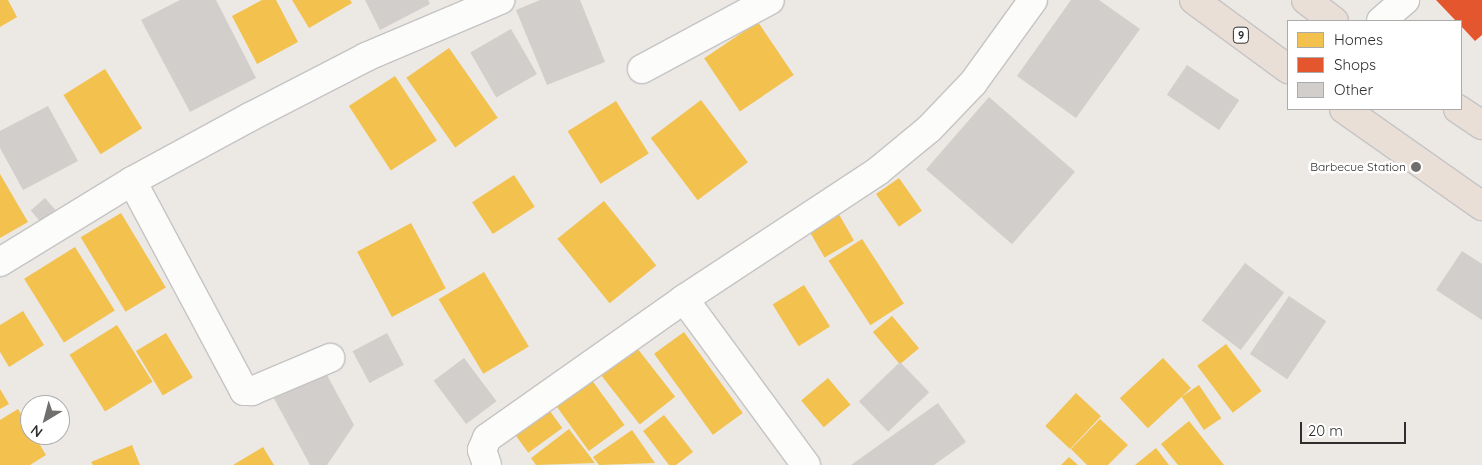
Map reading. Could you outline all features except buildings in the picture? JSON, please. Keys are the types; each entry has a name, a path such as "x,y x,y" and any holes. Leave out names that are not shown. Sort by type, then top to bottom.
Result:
{"highway":[{"name":"9","path":"1194,0 1287,68"},
{"path":"1306,0 1333,20"},
{"path":"1345,110 1482,206"},
{"path":"1460,110 1482,125"}],"street":[{"path":"0,262 132,181 366,57 500,0"},
{"path":"642,69 770,0"},
{"path":"487,465 482,450 487,438 684,298 878,170 929,129 973,83 1033,0"},
{"path":"1382,20 1405,0"},
{"path":"132,181 244,392 252,391 330,358"},
{"path":"684,298 806,465"}],"place":[{"name":"Barbecue Station","path":"1416,167"}]}
